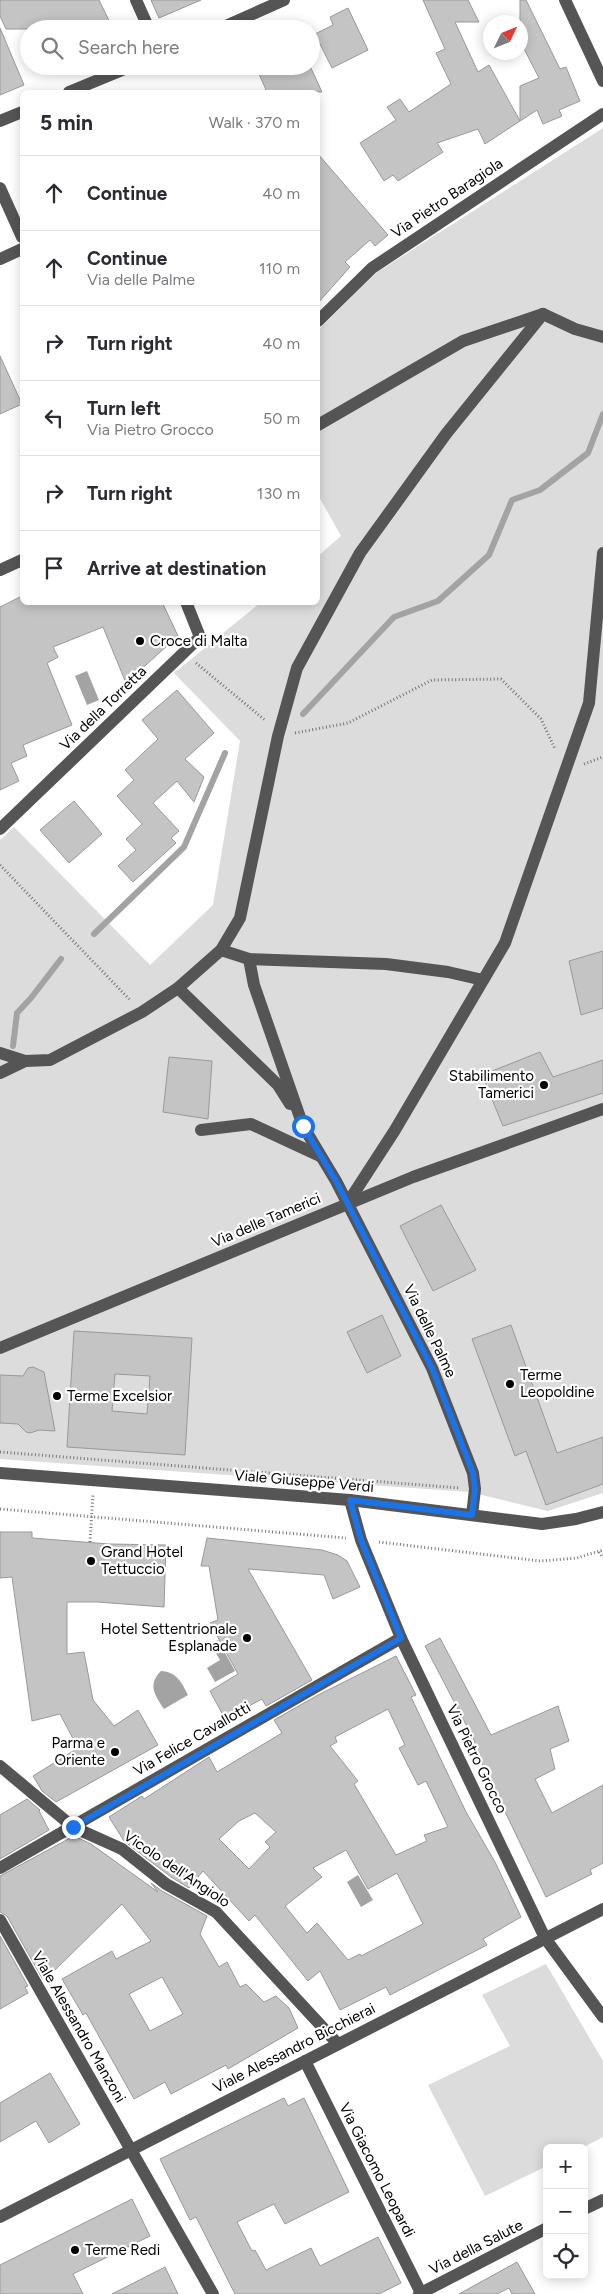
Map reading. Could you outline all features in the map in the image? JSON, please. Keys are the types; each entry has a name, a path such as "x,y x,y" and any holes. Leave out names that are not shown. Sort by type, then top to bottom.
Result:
{"street":[{"path":"136,0 145,20"},
{"path":"239,20 284,0"},
{"path":"565,0 603,81"},
{"path":"74,90 110,75"},
{"path":"0,121 20,113"},
{"name":"Via Pietro Baragiola","path":"320,319 372,268 603,114"},
{"path":"0,188 20,233"},
{"path":"0,259 20,250"},
{"path":"320,424 463,341 543,314 574,329 603,337"},
{"path":"0,1053 25,1060 50,1060 142,1012 178,988 221,950 240,918 278,736 297,668 360,552 446,434 543,314"},
{"path":"347,1204 395,1130 505,943 589,702 603,553"},
{"path":"0,570 20,561"},
{"name":"Via della Torretta","path":"0,829 200,637 187,605"},
{"path":"221,950 248,959 386,964 448,972 483,980"},
{"path":"248,959 254,985 303,1126"},
{"path":"178,988 278,1085 303,1126"},
{"path":"0,1073 25,1060"},
{"name":"Via delle Tamerici","path":"0,1348 413,1177 603,1109"},
{"path":"201,1130 251,1124 320,1156"},
{"name":"Via delle Palme","path":"303,1126 358,1222 432,1368 473,1473 475,1489 472,1515"},
{"name":"Viale Giuseppe Verdi","path":"0,1473 350,1500 542,1524 576,1519 603,1512"},
{"name":"Via Pietro Grocco","path":"350,1500 361,1540 401,1638 545,1938 603,2017"},
{"name":"Via Felice Cavallotti","path":"0,1868 401,1638"},
{"name":"Vicolo dell'Angiolo","path":"0,1766 73,1827 122,1849 166,1884 216,1912 338,2044"},
{"name":"Viale Alessandro Bicchierai","path":"0,2217 603,1909"},
{"name":"Viale Alessandro Manzoni","path":"0,1920 212,2294"},
{"name":"Via Giacomo Leopardi","path":"305,2061 420,2294"},
{"path":"588,2207 603,2200"},
{"name":"Via della Salute","path":"420,2294 543,2230"}],"path":[{"path":"184,652 267,722 278,736 348,723 432,680 501,679 541,719 565,771"},
{"path":"0,865 142,1012"},
{"path":"0,1452 475,1489"},
{"path":"0,1509 361,1540 540,1561 577,1558 601,1551 603,1558"},
{"path":"90,1542 92,1516"}],"shaded area":[{"path":"603,128 603,1493 548,1511 469,1492 0,1459 0,840 14,827 150,965 213,905 240,741 174,673 258,605 320,605 320,554 341,536 320,499 320,328 376,273"},
{"path":"87,671 99,700 87,705 75,676"},
{"path":"218,1640 235,1671 215,1682 207,1668 220,1660 211,1644"},
{"path":"161,1671 175,1676 181,1682 188,1695 164,1709 155,1695 153,1685"},
{"path":"358,1875 373,1900 361,1907 347,1882"},
{"path":"546,1964 603,2061 603,2137 588,2145 543,2144 543,2168 485,2196 428,2085 510,2046 482,1995"}],"building":[{"path":"0,0 99,0 109,20 20,20 20,29 6,29 0,16"},
{"path":"151,0 201,0 159,18"},
{"path":"423,0 468,0 479,22 455,22 478,72 489,65 520,121 485,144 478,129 437,143 443,152 398,181 393,175 384,181 360,143 396,120 387,107 400,99 409,112 451,84 436,53 445,49"},
{"path":"520,0 526,0 560,69 566,67 580,101 559,110 562,116 543,124 537,110 520,121 520,86 539,78 528,57 528,15 520,15"},
{"path":"348,8 368,50 332,68 320,44 320,32 333,25 330,17"},
{"path":"0,28 24,85 0,95"},
{"path":"259,75 314,75 322,92 320,90 266,90"},
{"path":"320,156 388,235 375,246 370,240 345,262 350,267 320,301"},
{"path":"0,356 20,400 20,405 0,414"},
{"path":"20,597 20,605 163,605 178,636 126,683 103,627 53,647 58,657 47,663 72,725 23,745 27,756 11,763 19,781 0,790 0,607"},
{"path":"177,690 214,733 185,759 204,777 194,802 177,781 153,803 179,831 171,838 176,843 133,882 118,866 136,850 126,839 142,824 117,796 134,780 125,770 158,739 142,720"},
{"path":"74,801 102,834 69,863 40,830"},
{"path":"603,951 603,1008 581,1015 569,961"},
{"name":"Stabilimento Tamerici","path":"540,1052 553,1077 603,1060 603,1093 503,1126 482,1075"},
{"path":"169,1057 212,1061 208,1119 163,1112"},
{"path":"441,1205 476,1270 433,1291 400,1226"},
{"path":"382,1315 401,1356 367,1373 347,1332"},
{"name":"Terme Leopoldine","path":"511,1325 557,1453 603,1437 603,1484 546,1505 526,1451 515,1456 472,1339"},
{"name":"Terme Excelsior","path":"74,1331 192,1338 185,1455 67,1447","holes":["115,1374 150,1376 147,1414 112,1411"]},
{"path":"33,1367 44,1372 55,1431 39,1430 30,1433 26,1432 18,1424 0,1423 0,1375 23,1376 28,1368"},
{"path":"0,1532 32,1532 32,1538 109,1544 166,1545 164,1607 97,1602 67,1602 67,1654 84,1652 93,1700 114,1726 138,1710 158,1745 56,1802 42,1791 33,1776 78,1748 60,1714 32,1721 12,1577 0,1578"},
{"path":"207,1538 322,1550 338,1555 347,1561 360,1587 333,1599 324,1575 248,1569 312,1680 266,1706 262,1699 225,1719 210,1691 238,1674 210,1623 218,1620 209,1566 201,1566"},
{"path":"440,1638 491,1735 558,1706 569,1741 550,1749 555,1769 535,1779 552,1813 603,1785 603,1863 590,1870 592,1874 546,1897 472,1743 475,1742 425,1646"},
{"path":"396,1656 416,1695 411,1697 466,1812 495,1862 521,1917 483,1939 487,1945 390,1995 386,1987 340,2010 320,1971 308,1981 255,1915 249,1921 203,1871 189,1888 171,1877 124,1841 109,1817 142,1796 144,1799 209,1757 217,1772 282,1733 274,1720 320,1694","holes":["388,1709 405,1745 399,1748 418,1785 426,1781 448,1827 424,1835 427,1841 396,1855 354,1784 358,1781 330,1746 337,1742 335,1737","255,1813 276,1832 265,1842 270,1847 249,1869 219,1839 239,1821","346,1850 368,1889 397,1873 423,1924 361,1956 360,1954 348,1960 317,1923 307,1933 285,1906 322,1877 313,1868"]},
{"path":"27,1799 40,1810 49,1830 0,1859 0,1815"},
{"path":"74,1836 91,1844 158,1892 151,1883 207,1916 200,1934 219,1967 227,1962 240,1987 246,1984 264,2002 276,1996 289,2008 298,2028 228,2069 226,2065 171,2094 165,2082 134,2099 86,2013 83,2015 62,1979 112,1951 116,1959 151,1941 122,1904 54,1971 42,1978 7,1916 0,1912 0,1876","holes":["162,1977 183,2014 150,2031 129,1994"]},
{"path":"0,1936 28,1986 25,1987 28,1993 0,2009"},
{"path":"50,2073 80,2124 49,2143 36,2121 0,2142 0,2103"},
{"path":"284,2098 288,2106 304,2098 349,2192 285,2224 274,2204 237,2222 252,2251 255,2250 266,2270 311,2248 320,2266 378,2237 401,2283 379,2294 235,2294 196,2217 190,2220 160,2159"},
{"name":"Terme Redi","path":"132,2199 150,2236 73,2274 83,2294 0,2294 0,2265"},
{"path":"517,2262 535,2294 512,2294 509,2288 497,2294 459,2294"},
{"name":"Terme Redi","path":"165,2267 178,2294 112,2294"}],"waterway":[{"path":"303,714 394,617 438,601 489,555 512,500 540,490 588,453 603,414"},
{"path":"94,934 184,847 225,753"},
{"path":"13,1046 17,1013 61,959"}],"place":[{"name":"Croce di Malta","path":"140,641"},
{"name":"Stabilimento Tamerici","path":"544,1085"},
{"name":"Terme Leopoldine","path":"510,1384"},
{"name":"Terme Excelsior","path":"57,1396"},
{"name":"Grand Hotel Tettuccio","path":"91,1561"},
{"name":"Hotel Settentrionale Esplanade","path":"247,1638"},
{"name":"Parma e Oriente","path":"115,1752"},
{"name":"Terme Redi","path":"75,2250"}],"route":[{"path":"73,1827 401,1638 361,1540 350,1500 472,1515 475,1489 473,1473 432,1368 358,1222 303,1126"}]}
